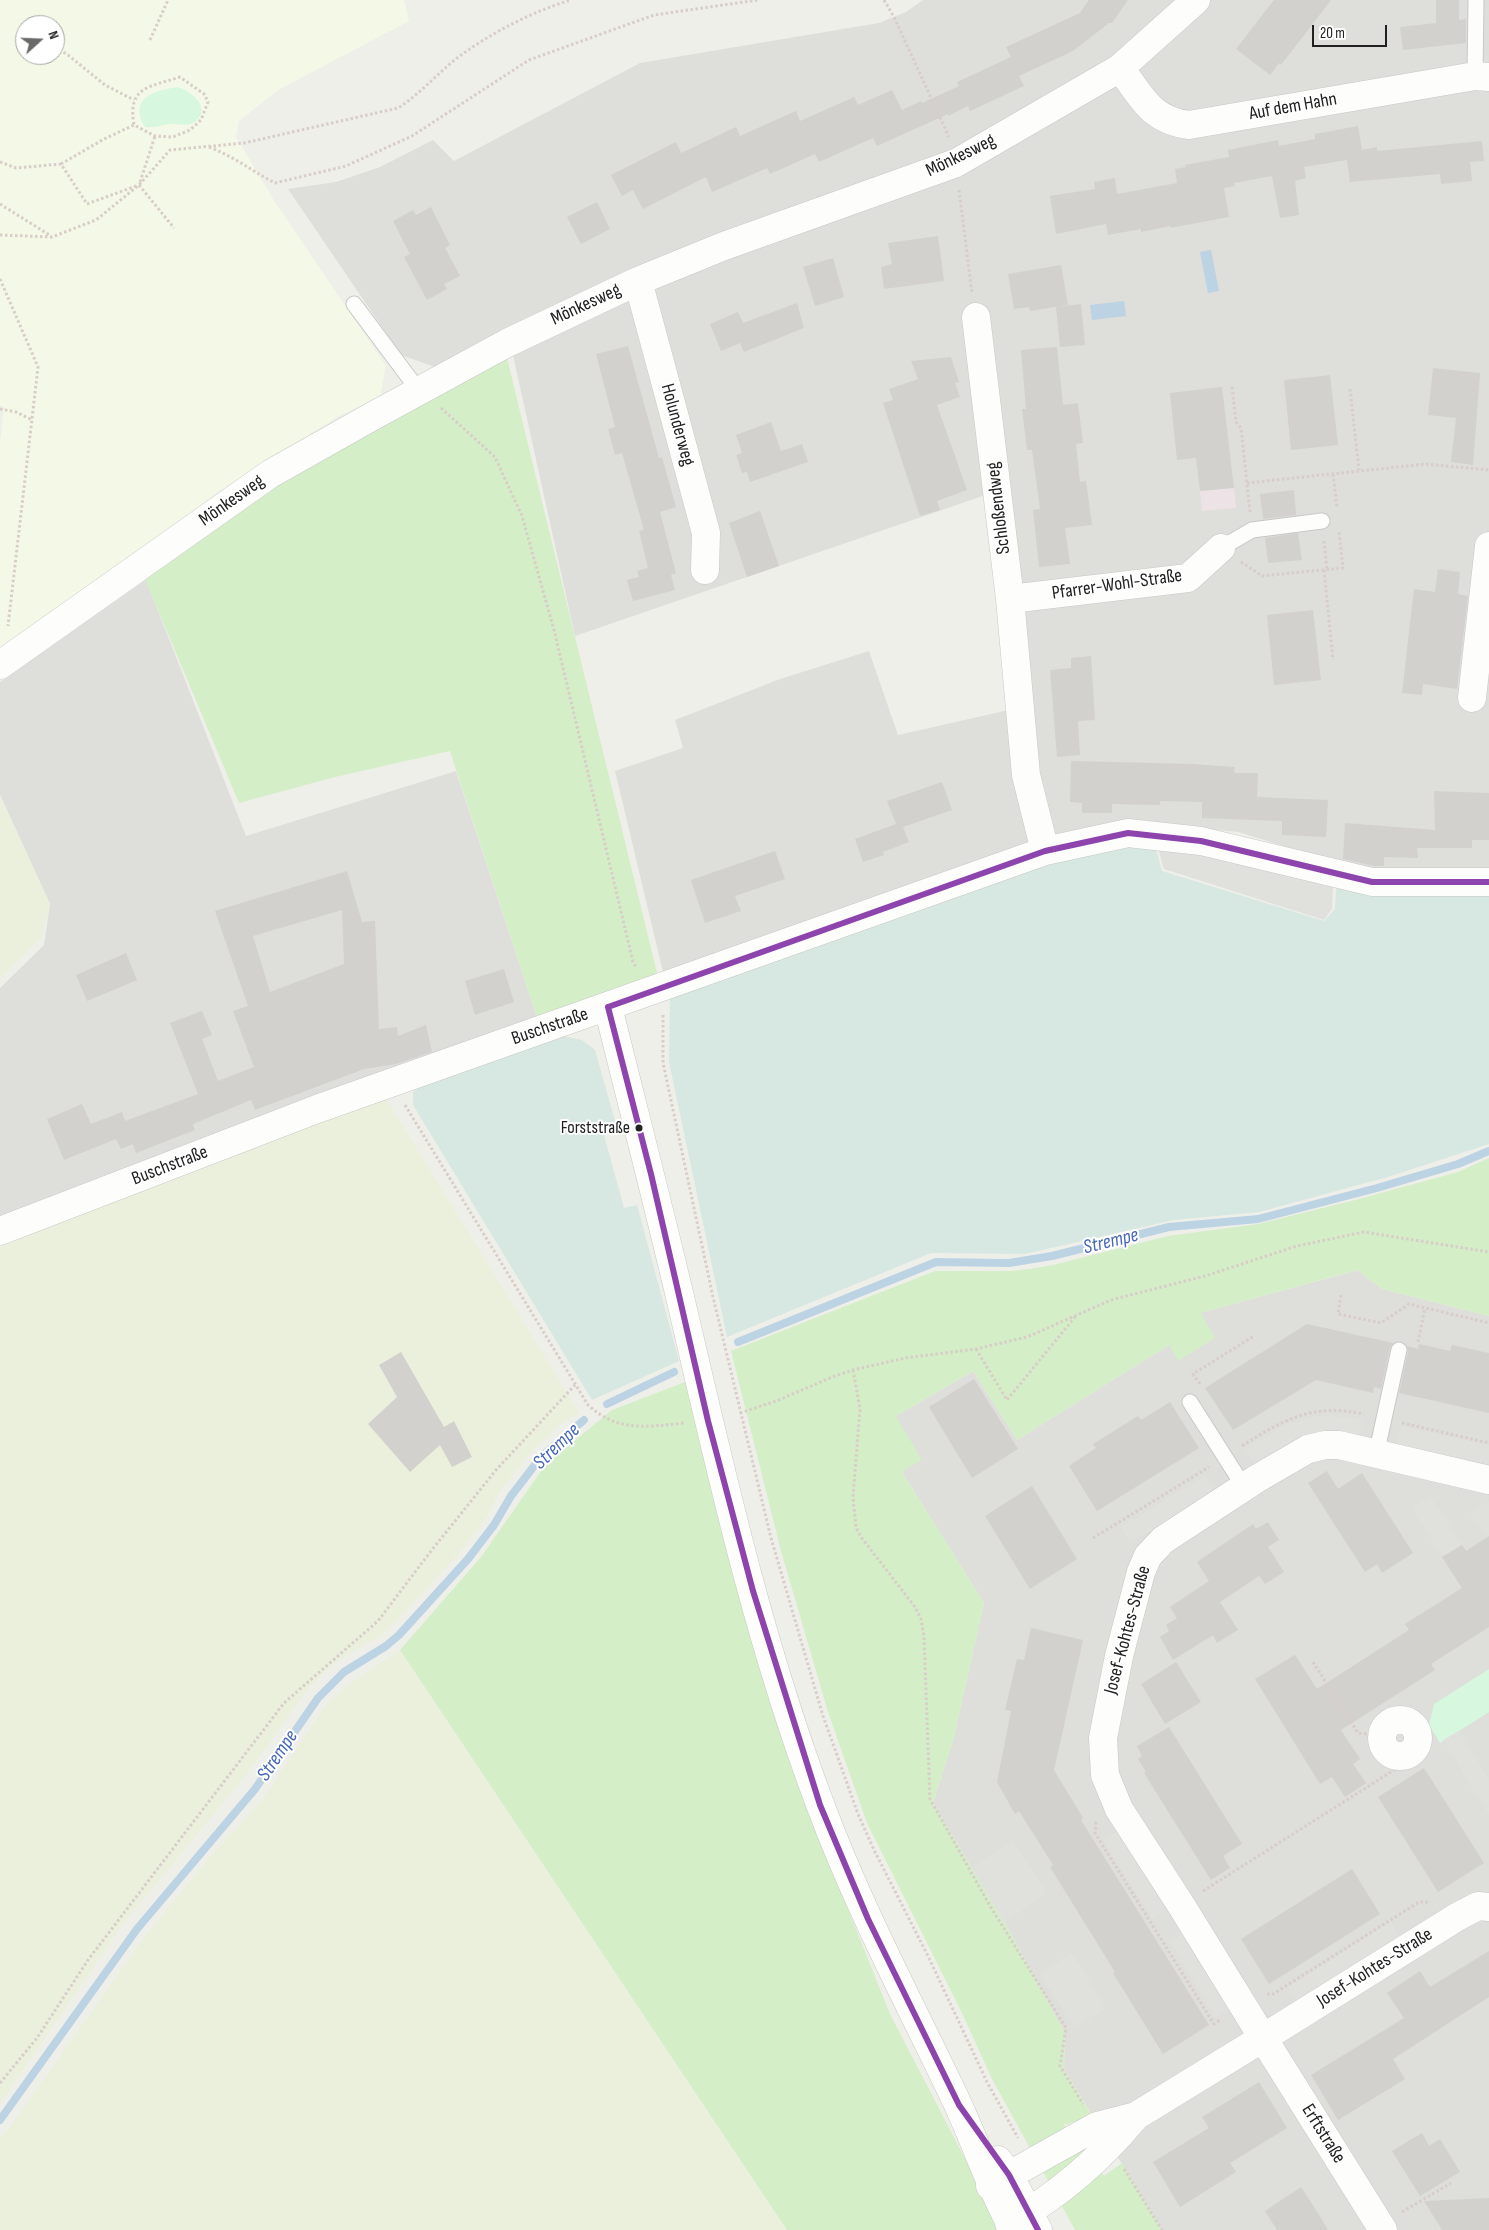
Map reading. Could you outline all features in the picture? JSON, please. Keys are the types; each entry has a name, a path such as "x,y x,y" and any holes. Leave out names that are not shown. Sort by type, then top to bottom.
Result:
{"street":[{"name":"Mönkesweg","path":"6,660 270,474 419,391 507,343 638,281 724,246 956,163 1120,68 1196,0"},
{"name":"Auf dem Hahn","path":"1120,68 1149,107 1161,117 1172,123 1189,125 1482,76"},
{"name":"Holunderweg","path":"638,281 706,533 705,570"},
{"name":"Schloßendweg","path":"976,317 1010,599 1026,775 1045,851"},
{"path":"1472,698 1489,546"},
{"name":"Pfarrer-Wohl-Straße","path":"1010,599 1188,578 1221,548"},
{"name":"Buschstraße","path":"0,1231 316,1109 1045,851 1128,832 1201,841 1372,882 1489,882"},
{"path":"608,1007 651,1174 708,1421 752,1591 784,1697 820,1805 868,1919 959,2105 1022,2224"},
{"name":"Josef-Kohtes-Straße","path":"1263,2038 1119,1809 1105,1775 1103,1738 1119,1656 1141,1572 1148,1556 1163,1540 1308,1449 1325,1445 1338,1445 1489,1480"},
{"name":"Josef-Kohtes-Straße","path":"1000,2181 1103,2136 1456,1917 1478,1906 1489,1906"},
{"name":"Erftstraße","path":"1263,2038 1381,2228"},
{"name":"Josef-Kohtes-Straße","path":"1022,2224 1080,2173 1103,2136"}],"lane":[{"path":"1476,0 1482,76"},
{"path":"354,304 419,391"},
{"path":"1221,548 1252,530 1322,521"},
{"path":"1376,1454 1399,1350"},
{"path":"1190,1402 1244,1488"}],"path":[{"path":"150,40 168,0"},
{"path":"0,236 52,236 96,220 139,185 170,150 244,143 398,108 416,96 458,58 492,36 540,9 571,0"},
{"path":"208,146 232,156 252,171 275,183 346,166 412,136 530,60 654,15 758,0"},
{"path":"884,0 894,17 953,148 976,317"},
{"path":"65,53 105,85 134,100"},
{"path":"180,77 204,94 208,102 202,120 190,130 173,137 154,136 134,125 132,113 134,100 139,92 180,77"},
{"path":"0,162 16,168 61,164 104,139 134,125"},
{"path":"139,185 154,136"},
{"path":"61,164 87,204 139,185"},
{"path":"139,185 174,228"},
{"path":"0,204 52,236"},
{"path":"0,279 38,367 6,660"},
{"path":"1232,387 1236,422 1241,428 1252,530"},
{"path":"1350,389 1360,470"},
{"path":"419,391 495,457 522,516 554,630 633,962 652,990 664,1003 663,1063 739,1413 771,1538 823,1716 858,1814 874,1850 928,1956 987,2082 1018,2138"},
{"path":"0,409 32,420"},
{"path":"1247,484 1425,464 1489,470"},
{"path":"1322,521 1327,570"},
{"path":"1221,548 1262,576 1324,570 1333,660"},
{"path":"392,1083 588,1405 600,1416 623,1425 640,1427 708,1421 779,1400 853,1370 905,1358 976,1349 1027,1338 1111,1300 1205,1276 1297,1246 1364,1232 1489,1252"},
{"path":"1341,1295 1338,1314 1382,1323 1409,1304 1489,1323"},
{"path":"976,1349 1007,1400 1075,1316"},
{"path":"1204,1390 1193,1374 1254,1336"},
{"path":"853,1370 860,1409 853,1497 855,1523 861,1537 915,1607 921,1619 924,1636 930,1799 990,1906 1066,2028 1060,2066 1162,2230"},
{"path":"0,2083 37,2038 94,1952 284,1703 378,1621 430,1550 496,1470 575,1385"},
{"path":"1181,1905 1394,1770 1389,1746 1358,1733 1314,1662"},
{"path":"1259,1994 1273,1994 1419,1902 1426,1902 1434,1907"},
{"path":"1381,2228 1451,2183"}],"shaded area":[{"path":"0,0 404,0 409,21 278,90 239,121 236,137 273,199 386,366 380,397 339,416 221,490 0,652 0,443 4,407 0,405"},
{"path":"923,0 1489,0 1489,873 1384,877 1238,832 1123,821 925,879 663,972 615,771 683,748 675,720 780,679 869,651 898,735 1031,705 1006,488 575,636 512,351 438,368 401,355 288,189 336,182 380,167 433,140 454,161 640,63 879,23 906,12"},
{"path":"1234,488 1236,508 1202,511 1200,491"},
{"path":"146,580 246,836 456,771 539,1024 0,1221 0,988 44,945 50,904 0,795 0,682"},
{"path":"0,795 50,904 42,937 0,979"},
{"path":"1155,845 1162,871 1324,921 1335,909 1336,888 1391,892 1489,892 1489,1144 1388,1177 1259,1212 1174,1220 1025,1254 931,1253 727,1337 669,1062 670,998 1079,852"},
{"path":"1157,845 1207,853 1333,887 1332,909 1324,920 1164,869"},
{"path":"563,1036 582,1040 595,1050 615,1121 601,1124 624,1208 637,1205 679,1361 592,1400 413,1105 413,1092 421,1085"},
{"path":"384,1095 579,1412 561,1424 534,1449 500,1491 486,1518 461,1551 392,1626 381,1635 338,1661 310,1686 244,1778 123,1924 0,2104 0,1247"},
{"path":"1358,1270 1382,1289 1489,1316 1489,2230 1162,2230 1064,2069 1065,2033 1005,1923 933,1803 954,1737 984,1603 902,1472 896,1416 973,1371 1017,1440 1169,1345 1214,1338 1200,1313"},
{"path":"1320,1416 1364,1418 1359,1435 1322,1433 1256,1466 1245,1450 1284,1425"},
{"path":"1401,1426 1489,1445 1489,1465 1397,1445"},
{"path":"1205,1475 1215,1491 1130,1543 1121,1527"},
{"path":"1431,1496 1462,1545 1442,1557 1412,1508"},
{"path":"1489,1501 1489,1536 1486,1538 1470,1513"},
{"path":"400,1650 787,2230 0,2230 0,2138 145,1936 213,1853 263,1799 324,1707 349,1684"},
{"path":"1459,1731 1489,1780 1489,1816 1443,1740"},
{"path":"1120,1830 1169,1909 1152,1919 1103,1840"},
{"path":"1013,1841 1047,1892 1005,1923 972,1867"},
{"path":"1391,1922 1400,1936 1297,2001 1288,1987"},
{"path":"1183,1933 1230,2009 1215,2018 1169,1941"},
{"path":"1072,1953 1106,2008 1074,2028 1040,1973"}],"green space":[{"path":"177,87 193,95 200,105 202,110 196,121 182,125 168,124 145,127 140,109 146,98 160,91"},
{"path":"505,350 659,981 539,1024 450,751 335,777 239,803 142,572 283,467"},
{"path":"1489,1158 1489,1316 1382,1289 1357,1270 1201,1313 1215,1338 1178,1361 1169,1345 1017,1440 973,1371 896,1416 922,1460 902,1472 984,1603 954,1737 933,1803 1005,1923 1065,2033 1064,2069 1091,2114 1067,2125 1063,2123 1104,2176 1122,2163 1162,2230 1075,2230 992,2079 961,2011 867,1823 828,1712 781,1551 731,1351 935,1271 1011,1271 1029,1269 1053,1265 1168,1236 1258,1224 1458,1172"},
{"path":"685,1382 737,1590 806,1805 890,2014 1002,2230 787,2230 400,1650 481,1557 546,1464 612,1410"},
{"path":"1489,1669 1489,1712 1440,1743 1429,1725 1434,1704"}],"water":[{"path":"1211,250 1219,291 1208,293 1200,252"},
{"path":"1124,301 1126,316 1092,320 1090,305"}],"building":[{"path":"1089,0 1128,0 1112,23 1109,23 1073,51 1019,76 1024,86 970,111 968,106 948,116 948,114 877,146 873,138 819,162 815,154 770,174 767,168 712,192 706,177 643,209 633,190 622,196 611,175 676,142 681,153 736,127 740,136 796,111 800,121 854,97 858,105 892,90 902,110 921,101 922,103 959,86 957,82 1011,57 1006,47 1080,13"},
{"path":"1274,0 1331,0 1281,65 1279,63 1270,75 1236,49"},
{"path":"1436,0 1459,0 1459,20 1466,19 1466,43 1403,50 1400,27 1436,23"},
{"path":"1358,126 1362,150 1377,147 1377,151 1482,141 1484,161 1470,162 1472,181 1441,184 1440,174 1350,182 1347,160 1304,167 1306,178 1295,181 1299,215 1280,218 1272,176 1234,183 1235,186 1224,188 1229,217 1141,232 1141,229 1108,235 1106,224 1056,234 1050,196 1095,189 1094,182 1115,178 1117,194 1177,183 1175,169 1186,167 1185,165 1229,157 1228,150 1278,140 1279,146 1315,139 1315,134"},
{"path":"597,202 610,229 581,244 567,217"},
{"path":"431,207 450,245 445,248 460,276 444,284 447,289 427,300 404,257 410,254 393,221 413,210 416,215"},
{"path":"938,236 944,281 884,289 881,267 892,264 888,243"},
{"path":"833,258 844,297 815,306 803,267"},
{"path":"1061,265 1068,305 1030,311 1029,307 1014,309 1008,274"},
{"path":"797,303 804,328 744,352 740,343 721,351 710,324 738,312 743,323"},
{"path":"1081,304 1085,345 1060,347 1056,307"},
{"path":"628,346 659,458 662,457 676,507 660,512 676,573 671,575 675,590 633,601 627,580 639,577 637,571 648,568 639,531 644,530 622,453 615,455 608,429 615,427 596,354"},
{"path":"1057,347 1063,405 1078,403 1083,443 1076,444 1080,482 1086,481 1092,525 1065,528 1070,564 1039,567 1033,510 1040,509 1032,450 1027,450 1022,409 1026,409 1021,350"},
{"path":"951,357 959,382 955,383 960,397 937,405 967,490 937,501 940,510 920,516 883,403 893,400 889,389 918,379 911,361"},
{"path":"1433,368 1480,373 1473,465 1451,462 1456,418 1428,415"},
{"path":"1330,375 1338,445 1291,450 1284,380"},
{"path":"1222,387 1234,488 1200,491 1196,458 1177,460 1170,393"},
{"path":"771,422 781,451 802,444 808,462 750,482 747,472 742,473 736,455 742,453 736,435"},
{"path":"1294,490 1296,515 1263,519 1260,494"},
{"path":"760,511 779,566 747,577 729,523"},
{"path":"1298,533 1302,560 1268,563 1265,538"},
{"path":"1438,569 1460,572 1458,594 1468,596 1457,689 1423,684 1422,695 1402,693 1414,589 1435,592"},
{"path":"1313,610 1321,680 1274,685 1267,615"},
{"path":"1091,656 1095,720 1078,721 1080,755 1057,757 1050,670 1071,668 1071,658"},
{"path":"1071,761 1192,764 1235,767 1234,773 1258,773 1257,797 1328,800 1326,837 1282,835 1282,821 1202,818 1202,802 1160,801 1160,805 1112,804 1112,813 1082,813 1082,803 1070,802"},
{"path":"942,782 952,810 903,827 909,842 883,852 884,855 863,862 855,839 896,824 887,801"},
{"path":"1434,791 1489,793 1489,840 1472,840 1472,848 1417,848 1418,858 1384,857 1384,866 1374,866 1343,859 1345,823 1435,830"},
{"path":"775,851 785,879 735,896 741,911 705,923 691,880"},
{"path":"347,871 362,922 375,921 379,1029 397,1027 398,1036 426,1025 432,1052 396,1064 364,1069 255,1110 251,1100 193,1124 195,1130 136,1153 133,1144 121,1149 116,1139 64,1160 47,1119 82,1104 91,1124 122,1112 125,1121 198,1094 170,1023 202,1011 212,1035 202,1039 218,1081 254,1067 233,1011 248,1006 215,911","holes":["342,910 344,964 270,992 253,936"]},
{"path":"126,953 137,980 87,1001 76,975"},
{"path":"504,969 514,1002 475,1015 465,981"},
{"path":"1307,1324 1393,1343 1390,1348 1381,1389 1374,1387 1373,1393 1316,1380 1233,1430 1205,1388"},
{"path":"1419,1344 1450,1351 1452,1345 1489,1353 1489,1413 1399,1393 1408,1352 1407,1346 1418,1349"},
{"path":"401,1352 444,1427 454,1421 472,1457 452,1467 440,1445 410,1472 368,1424 397,1397 379,1365"},
{"path":"974,1379 1018,1449 972,1478 929,1407"},
{"path":"1170,1402 1199,1448 1097,1511 1069,1466 1096,1448 1093,1444 1138,1416 1141,1420"},
{"path":"1327,1471 1338,1489 1362,1473 1413,1553 1382,1573 1377,1564 1365,1572 1308,1483"},
{"path":"1032,1486 1077,1559 1030,1589 985,1516"},
{"path":"1268,1522 1279,1540 1268,1547 1284,1572 1265,1584 1259,1576 1220,1602 1238,1630 1217,1643 1213,1635 1173,1660 1160,1637 1169,1631 1166,1625 1177,1618 1170,1607 1209,1581 1197,1562 1253,1524 1256,1529"},
{"path":"1489,1536 1489,1627 1431,1664 1435,1670 1341,1730 1360,1759 1353,1764 1366,1783 1345,1797 1332,1777 1320,1784 1255,1679 1295,1655 1317,1689 1409,1630 1405,1624 1462,1588 1442,1557 1462,1545 1466,1551"},
{"path":"1031,1628 1083,1640 1054,1770 1083,1818 1081,1820 1209,2025 1163,2054 1050,1867 1053,1865 1019,1811 1015,1814 997,1782 1011,1711 1005,1710 1017,1659 1024,1660"},
{"path":"1176,1662 1201,1702 1165,1724 1141,1684"},
{"path":"1169,1727 1242,1844 1223,1856 1230,1868 1211,1880 1144,1773 1146,1772 1138,1759 1142,1756 1137,1746"},
{"path":"1424,1768 1484,1863 1438,1892 1378,1797"},
{"path":"1352,1869 1380,1914 1269,1984 1241,1939"},
{"path":"1489,1951 1489,1997 1393,2059 1405,2079 1338,2120 1311,2075 1404,2018 1387,1993 1420,1971 1430,1987"},
{"path":"1259,2082 1287,2128 1230,2163 1236,2172 1180,2207 1153,2162 1209,2128 1202,2117"},
{"path":"1422,2133 1429,2146 1440,2139 1460,2172 1420,2196 1392,2151"},
{"path":"1301,2187 1328,2230 1277,2230 1265,2211"},
{"path":"1489,2198 1489,2230 1442,2230 1424,2201"}],"waterway":[{"name":"Strempe","path":"738,1342 936,1262 1009,1263 1052,1256 1169,1227 1258,1219 1377,1188 1458,1164 1489,1151"},
{"name":"Strempe","path":"607,1404 674,1372"},
{"name":"Strempe","path":"0,2120 137,1929 255,1789 318,1698 344,1672 386,1646 399,1635 468,1559 494,1525 511,1496 541,1457 584,1420"}],"transit line":[{"path":"608,1007 1045,851 1128,833 1201,841 1372,882 1489,882"},
{"path":"608,1007 651,1174 708,1421 753,1591 820,1805 868,1919 959,2105 1009,2175 1038,2230"}],"place":[{"name":"Forststraße","path":"639,1128"}]}
